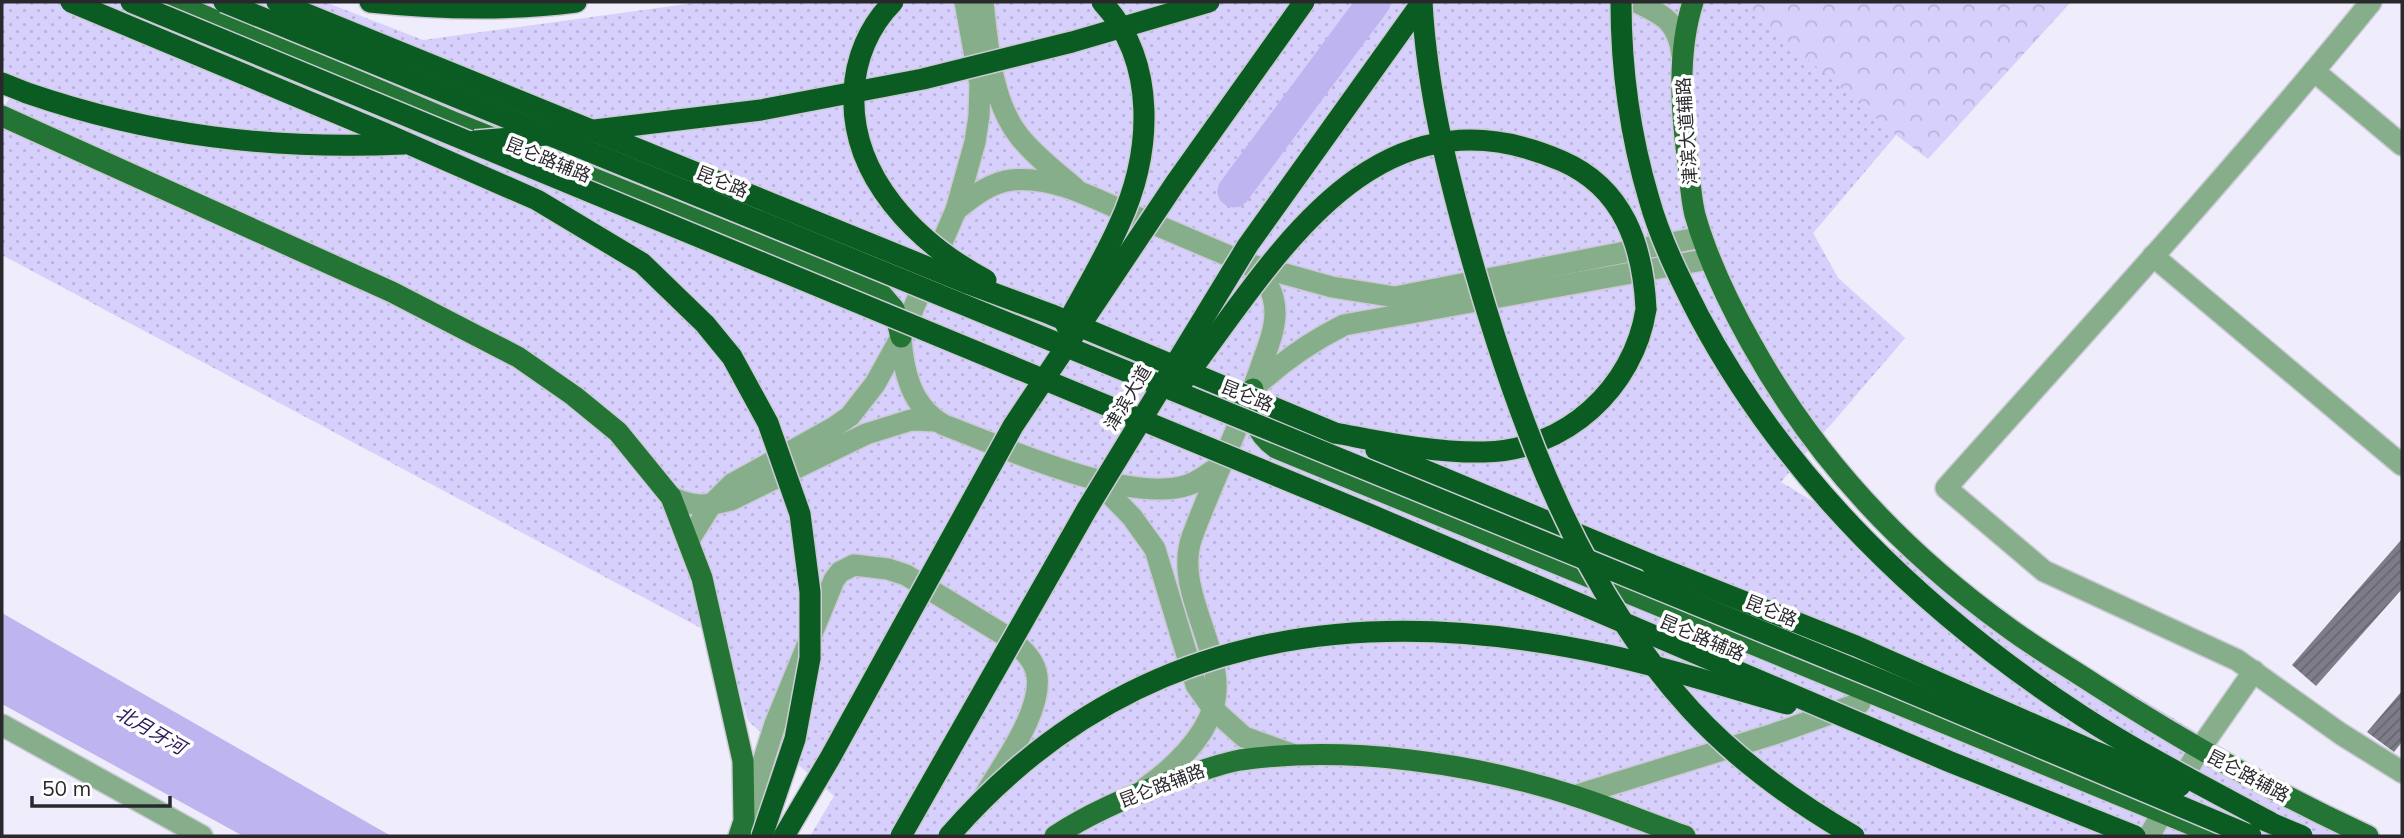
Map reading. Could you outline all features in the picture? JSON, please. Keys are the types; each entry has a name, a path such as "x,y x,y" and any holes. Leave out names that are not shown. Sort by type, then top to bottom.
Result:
{"highway":[{"path":"71,2 537,200 642,263 712,332 732,357 768,423 800,514 810,592 810,658 795,739 762,836"},
{"path":"131,2 1369,514 1948,761 2135,836"},
{"name":"昆仑路","path":"224,2 1883,681 2251,836"},
{"path":"277,2 969,284 1050,314 1652,565 1856,646 2096,752 2302,836"},
{"path":"370,2 411,6 535,7 576,2"},
{"path":"893,2 875,25 866,43 855,79 855,123 867,163 889,200 906,220 945,254 1050,314"},
{"path":"784,836 830,758 1013,426 1120,224 1143,144 1145,118 1138,65 1131,44 1116,17 1102,2"},
{"path":"2,83 74,109 196,136 286,145 383,145 496,140 761,110 896,84 1072,42 1209,2"},
{"path":"1013,426 1176,183 1304,2"},
{"path":"1422,2 1430,87 1455,203 1490,324 1522,417 1560,507 1592,571 1635,640 1692,711 1770,779 1854,836"},
{"name":"津滨大道","path":"901,836 1087,509 1248,244 1422,2"},
{"path":"1621,2 1624,72 1631,120 1649,201 1685,290 1752,405 1823,496 1870,545 1956,625 2082,716 2270,822"},
{"path":"1087,509 1278,255 1310,218 1347,184 1368,170 1422,147 1469,140 1501,142 1522,146 1570,164 1605,191 1618,205 1642,261 1646,309 1644,327 1639,344 1625,371 1605,398 1577,422 1550,437 1485,453 1423,450 1335,433"},
{"path":"948,836 1032,756 1102,706 1139,686 1229,653 1267,643 1352,632 1442,632 1530,640 1609,655 1805,709 1948,761"}],"main road":[{"name":"昆仑路辅路","path":"172,2 453,122 881,294 894,309 901,337"},
{"name":"昆仑路辅路","path":"193,2 876,283 886,286 904,282 912,279 931,263"},
{"name":"津滨大道辅路","path":"1692,2 1683,61 1685,143 1694,212 1709,259"},
{"path":"2,116 391,292 518,358 574,396 618,432 671,497 702,578 740,739 744,772 742,829"},
{"name":"昆仑路辅路","path":"1709,259 1729,304 1777,392 1825,457 1876,515 1938,572 2006,626 2199,750 2305,807 2368,836"},
{"path":"1253,389 1252,408 1256,428 1276,449 2156,825 2219,836"},
{"name":"昆仑路辅路","path":"1221,465 1249,456 1271,459 2182,836"},
{"name":"昆仑路辅路","path":"1055,836 1138,793 1217,765 1315,754 1385,757 1494,776 1574,796 1685,836"}],"street":[{"path":"689,540 710,505 732,484 834,428 850,415 869,393 901,337 956,210 969,169 979,116 980,84 965,2"},
{"path":"984,2 995,86 1004,111 1018,135 1038,157 1082,194"},
{"path":"1621,2 1654,16 1666,18 1680,13 1692,2"},
{"path":"1636,2 1666,18 1677,30 1683,61"},
{"path":"2371,2 2153,256 1946,488 2044,571 2237,660 2341,734 2402,772"},
{"path":"2314,71 2402,145"},
{"path":"956,210 973,196 992,186 1010,180 1030,180 1082,194 1248,264 1332,287 1395,297 1702,237"},
{"path":"2153,256 2402,465"},
{"path":"1253,389 1278,365 1319,337 1344,325 1709,259"},
{"path":"1138,793 1160,777 1192,744 1213,709 1216,681 1187,565 1191,540 1253,389 1274,326 1275,313 1269,284 1248,264"},
{"path":"901,337 903,365 908,384 936,421"},
{"path":"671,497 689,505 710,505 732,500 866,434 911,419 936,421 1097,481 1167,489 1187,485 1221,465"},
{"path":"1097,481 1132,517 1155,549 1196,685 1213,709 1244,737 1294,755"},
{"path":"742,829 775,724 827,594 840,572 854,565 866,565 906,575 995,628 1023,649 1037,672 1035,704 1015,744 960,836"},
{"path":"2156,825 2199,750 2254,671"},
{"path":"1574,796 1774,734 1860,703"},
{"path":"2,725 202,836"}],"green space":[{"path":"2,2 325,2 423,40 701,2 1741,2 1896,135 1813,233 1838,278 1905,338 1781,482 2369,836 810,836 834,796 748,721 725,641 2,255 2,110 21,80 2,69"},
{"path":"1716,2 2071,2 1928,159 1896,135 1813,233 1838,278 1905,338 1828,428"}],"water":[{"name":"北月牙河","path":"2,613 391,836 243,836 2,704"}],"building":[{"path":"2402,539 2402,589 2316,686 2292,665"},
{"path":"2402,691 2402,742 2394,752 2367,732"}],"waterway":[{"path":"1234,191 1374,2"}]}
